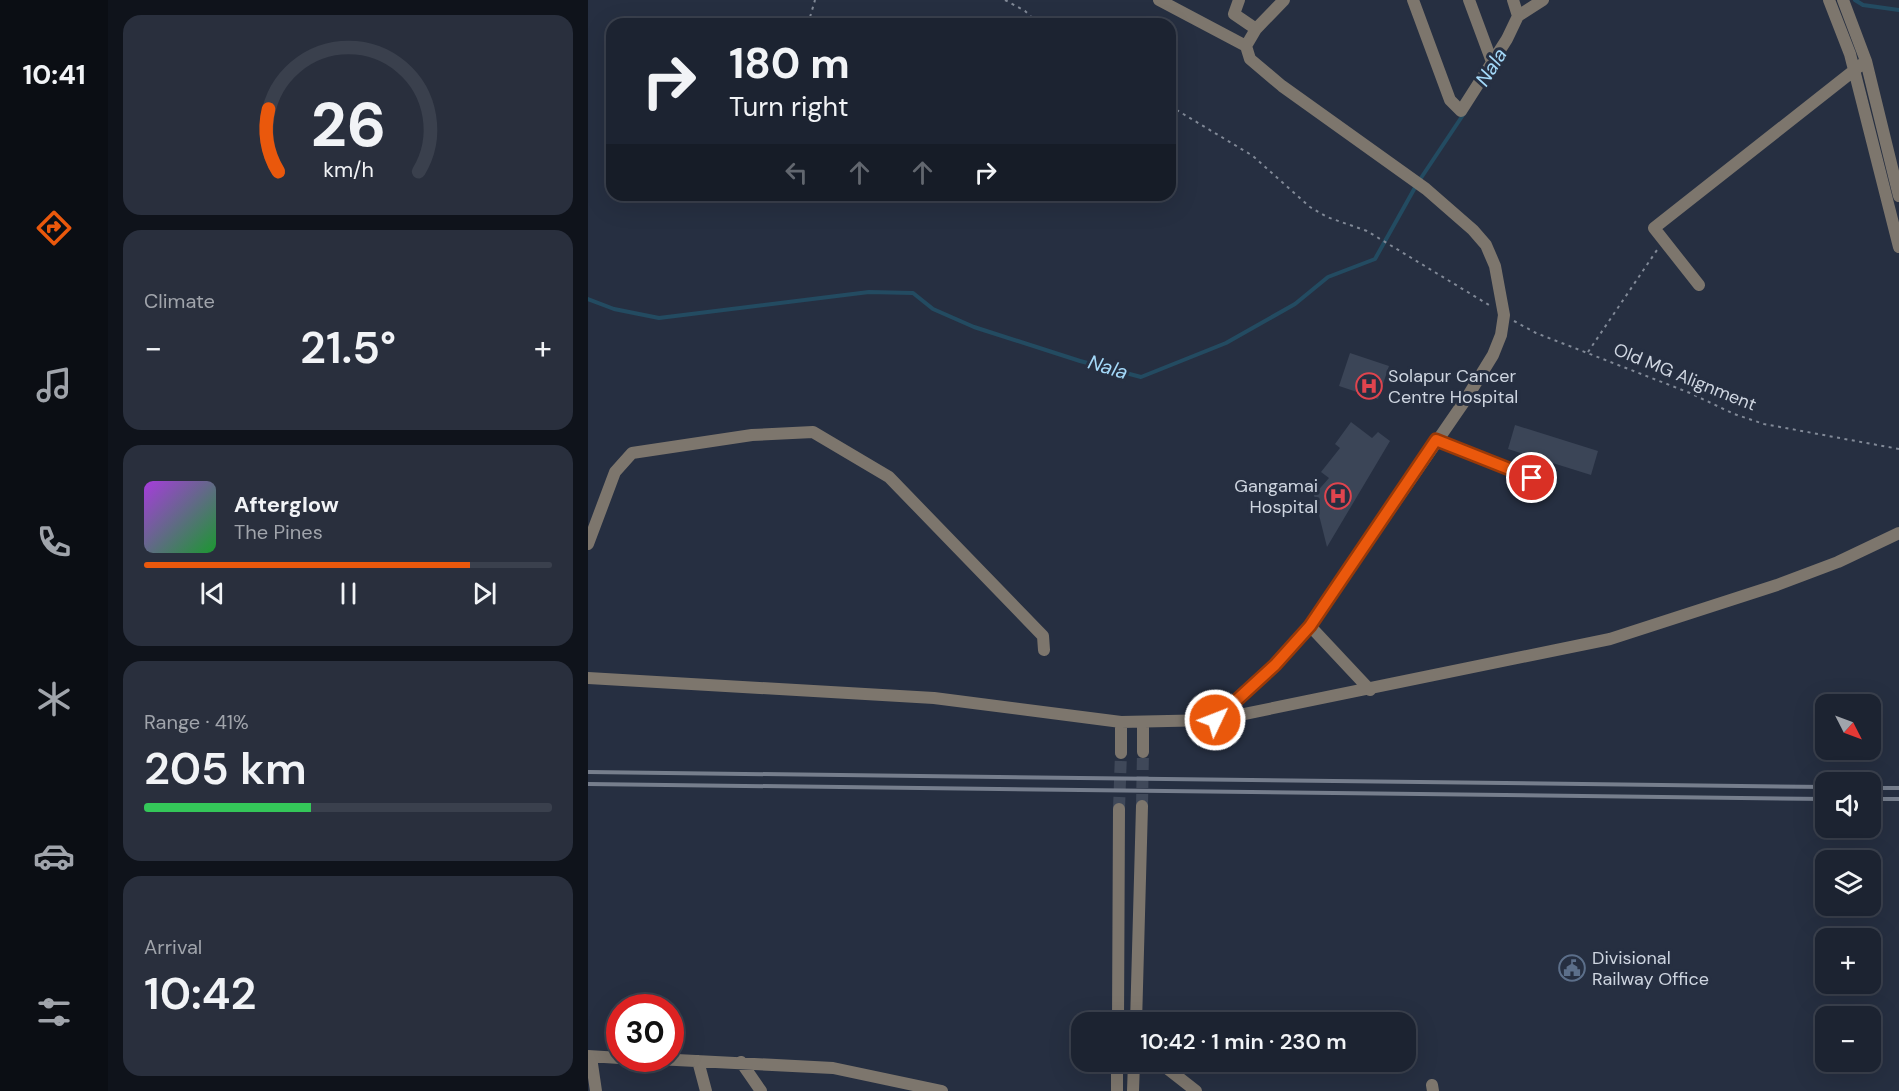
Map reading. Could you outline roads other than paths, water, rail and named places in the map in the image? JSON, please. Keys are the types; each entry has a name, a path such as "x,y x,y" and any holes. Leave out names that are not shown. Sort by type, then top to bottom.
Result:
{"street":[{"path":"1159,0 1246,46 1250,59 1282,86 1426,189 1473,230 1486,245 1495,266 1504,315 1501,335 1493,355 1310,626 1275,665 1215,720"},
{"path":"1239,0 1234,14 1256,29"},
{"path":"1246,46 1256,29 1284,0"},
{"path":"1413,0 1450,100 1461,111 1518,16 1543,0"},
{"path":"1469,0 1492,62"},
{"path":"1513,0 1518,16"},
{"path":"1829,0 1854,72 1899,247"},
{"path":"1845,4 1866,61 1895,158 1899,196"},
{"path":"1699,285 1654,228 1866,61"},
{"path":"588,544 615,472 632,453 752,435 813,432 889,477 1043,636 1044,650"},
{"path":"1436,440 1532,478"},
{"path":"588,678 934,698 1121,722 1215,720 1610,639 1777,585 1838,562 1899,533"},
{"path":"1310,626 1370,690"},
{"path":"1121,722 1121,753"},
{"path":"1143,723 1143,752"},
{"path":"1136,1012 1142,806"},
{"path":"1118,1012 1119,808"},
{"path":"596,1091 589,1058 606,1058"},
{"path":"684,1060 833,1068 942,1091"},
{"path":"698,1060 706,1091"},
{"path":"741,1062 761,1091"},
{"path":"1117,1072 1117,1091"},
{"path":"1133,1091 1134,1072"},
{"path":"1172,1072 1196,1091"}],"waterway":[{"name":"Nala","path":"1855,0 1863,5 1899,10"},
{"name":"Nala","path":"588,299 614,309 659,318 869,292 913,293 933,309 974,327 1080,361 1141,377 1226,343 1295,304 1328,277 1375,259 1417,184 1465,112"}],"tunnel":[{"path":"1142,806 1143,752"},
{"path":"1119,809 1121,753"}],"railway":[{"path":"588,772 1815,787"},
{"path":"588,784 1815,799"},
{"path":"1881,788 1899,788"},
{"path":"1881,799 1899,799"}],"place":[{"name":"Solapur Cancer Centre Hospital","path":"1369,386"},
{"name":"Gangamai Hospital","path":"1338,496"},
{"name":"Divisional Railway Office","path":"1572,968"}]}
